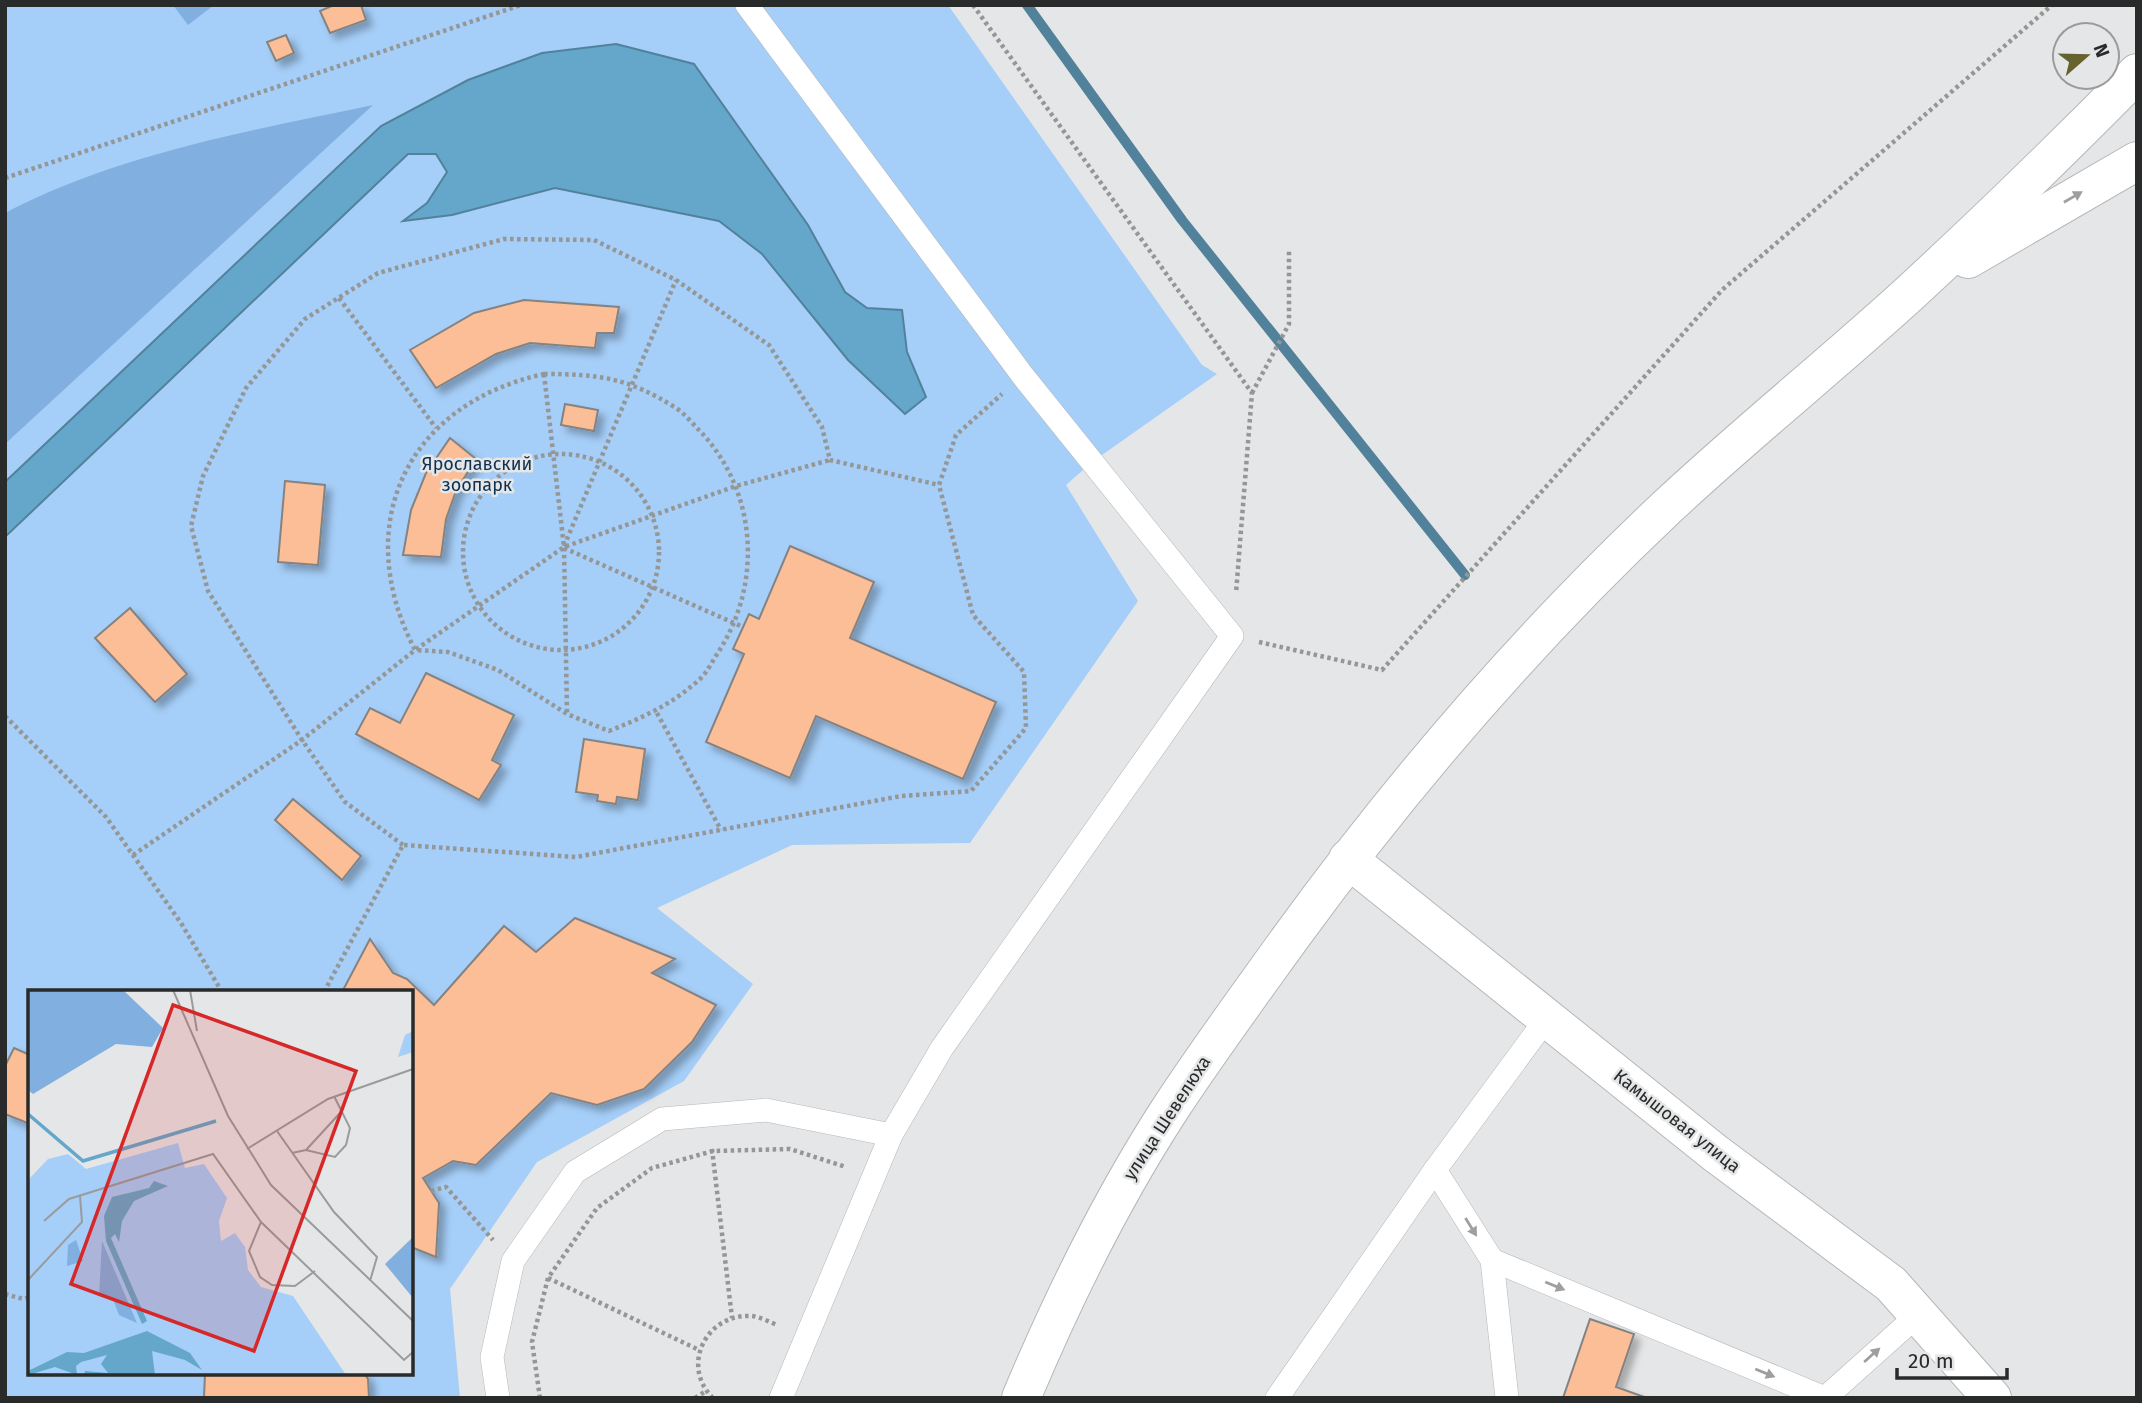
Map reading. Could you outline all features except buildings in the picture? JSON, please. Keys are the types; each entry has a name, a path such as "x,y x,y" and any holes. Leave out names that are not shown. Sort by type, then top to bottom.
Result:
{"main road":[{"path":"1909,294 2059,152 2137,73"},
{"path":"1909,294 2137,111"},
{"path":"1909,294 2137,161"},
{"name":"улица Шевелюха","path":"1021,1398 1048,1335 1107,1215 1169,1110 1348,859 1444,740 1529,646 1666,509 1909,294"},
{"name":"Камышовая улица","path":"1348,859 1715,1153 1892,1284 1992,1398"}],"lane":[{"path":"747,5 1023,376 1232,636 942,1048 891,1135 781,1398"},
{"path":"1277,1398 1435,1170 1547,1018"},
{"path":"498,1398 492,1357 513,1261 575,1172 662,1119 766,1110 891,1135"},
{"path":"1435,1170 1492,1260 1507,1398"},
{"path":"1492,1260 1825,1398 1920,1313"}],"path":[{"path":"5,178 521,5"},
{"path":"973,5 1252,393"},
{"path":"1289,250 1289,324 1252,393 1232,636 1382,670 1723,290 2052,5"},
{"path":"830,460 822,427 769,345 676,280 594,240 504,239 378,273 305,319 246,388 203,476 191,526 208,591 302,740 345,802 403,845 576,857 901,796 971,791 1026,728 1024,672 973,615 939,485 956,435 1023,376"},
{"path":"564,547 630,384 676,280"},
{"path":"339,298 436,428"},
{"path":"544,374 564,547 567,714"},
{"path":"544,374 594,374 630,384 678,410 714,446 736,486 749,536 747,582 735,624 702,676 657,713 609,731 567,714 498,670 448,652 415,650 399,619 388,579 387,538 395,498 412,461 436,428 470,400 510,381 544,374"},
{"path":"554,453 580,454 598,461 625,477 641,494 653,514 659,538 660,564 653,588 639,613 618,632 593,645 566,650 533,646 505,632 478,605 467,583 463,554 467,524 479,497 498,475 524,460 554,453"},
{"path":"134,855 302,740 415,650 564,547 736,486 830,460 939,485"},
{"path":"564,547 743,627"},
{"path":"657,713 721,830"},
{"path":"5,716 106,817 181,923 221,990"},
{"path":"325,990 403,845"},
{"path":"709,1115 732,1318"},
{"path":"540,1398 532,1342 548,1278 597,1208 652,1168 713,1152 790,1149 846,1167"},
{"path":"431,1191 446,1187 513,1261 699,1350"},
{"path":"5,1294 23,1299 28,1298"},
{"path":"713,1398 706,1391 699,1350 712,1327 732,1318 753,1316 777,1325"},
{"path":"695,1398 706,1391"}],"green space":[{"name":"Ярославский зоопарк","path":"5,5 948,5 1202,365 1217,374 1092,462 1066,485 1138,601 970,843 792,845 657,908 753,984 684,1081 537,1162 450,1289 460,1398 5,1398"}],"shaded area":[{"path":"173,5 214,5 188,25"},
{"path":"616,44 694,64 808,225 845,292 867,308 902,310 907,352 926,397 905,414 848,360 762,254 719,221 555,188 452,215 403,221 427,203 447,172 436,154 408,154 5,537 5,482 381,126 468,80 542,53"},
{"path":"373,105 5,444 5,213 48,192 138,160 232,135"}],"waterway":[{"path":"1027,5 1182,220 1465,575"}]}
